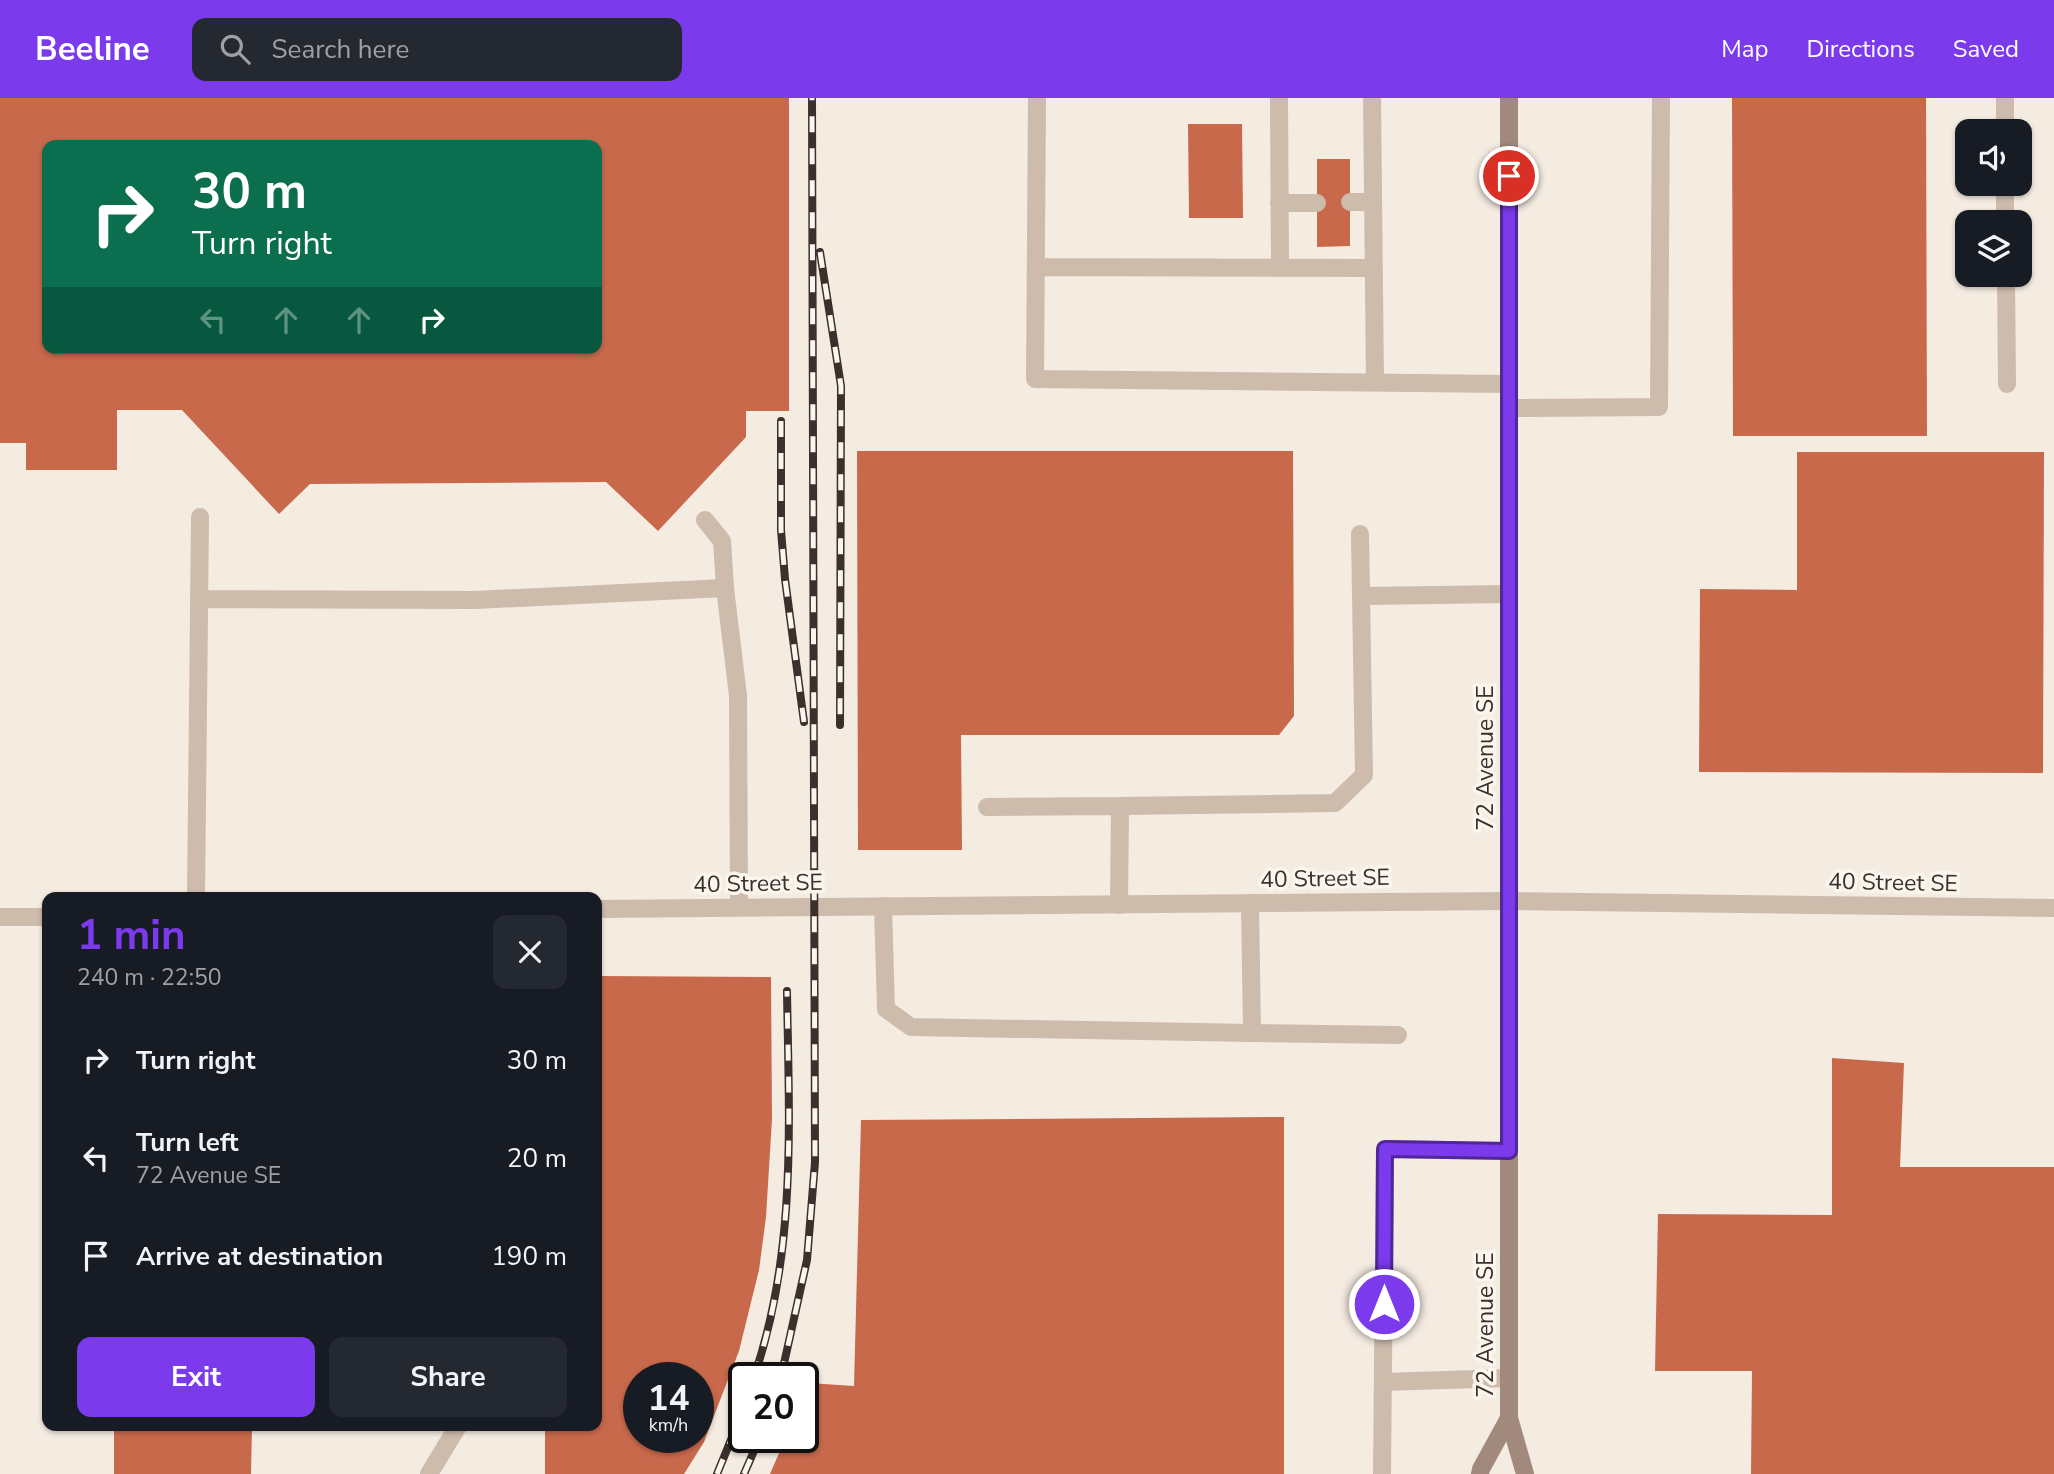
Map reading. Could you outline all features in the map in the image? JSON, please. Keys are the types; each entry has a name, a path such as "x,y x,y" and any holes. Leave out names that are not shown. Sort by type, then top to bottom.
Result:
{"street":[{"path":"1037,98 1035,379 1509,384"},
{"path":"1279,98 1280,268"},
{"path":"1372,98 1375,382"},
{"name":"72 Avenue SE","path":"1509,98 1509,1418 1525,1474"},
{"path":"1509,408 1659,407 1661,98"},
{"path":"2005,98 2005,119"},
{"path":"1350,202 1373,202"},
{"path":"1279,203 1317,203"},
{"path":"1036,267 1373,268"},
{"path":"2006,287 2007,384"},
{"path":"196,892 200,517"},
{"path":"705,520 722,541 738,696 739,907"},
{"path":"987,807 1335,803 1364,775 1360,534"},
{"path":"199,599 475,600 725,588"},
{"path":"1362,596 1509,594"},
{"path":"1119,905 1120,806"},
{"name":"40 Street SE","path":"602,909 1509,901 2054,908"},
{"path":"1250,903 1252,1033"},
{"path":"883,906 886,1009 911,1027 1398,1035"},
{"path":"0,917 42,917"},
{"path":"1382,1474 1385,1149 1509,1151"},
{"path":"1384,1382 1509,1378"},
{"name":"72 Avenue SE","path":"1480,1474 1480,1469 1509,1418"},
{"path":"429,1474 455,1431"}],"building":[{"path":"0,98 789,98 789,411 746,411 746,437 658,531 606,482 310,484 279,514 182,410 117,410 117,470 26,470 26,443 0,443"},
{"path":"1732,98 1926,98 1927,436 1733,436"},
{"path":"1188,124 1242,124 1243,218 1189,218"},
{"path":"1317,159 1350,159 1350,246 1317,247"},
{"path":"857,451 1293,451 1294,716 1279,735 961,735 962,850 858,850"},
{"path":"1797,452 2044,452 2043,773 1699,772 1700,589 1797,590"},
{"path":"602,976 771,977 772,1119 766,1217 759,1270 739,1351 735,1362 728,1362 728,1380 714,1416 714,1362 623,1362 623,1453 697,1453 684,1474 545,1474 545,1431 602,1431"},
{"path":"1832,1058 1904,1063 1900,1167 2054,1167 2054,1474 1751,1474 1752,1371 1655,1371 1658,1214 1832,1215"},
{"path":"1284,1117 1284,1474 770,1474 779,1453 819,1453 819,1384 854,1386 861,1120"},
{"path":"114,1431 252,1431 251,1474 114,1474"}],"railway":[{"path":"784,1362 807,1260 815,1162 812,98"},
{"path":"820,252 841,386 840,725"},
{"path":"781,421 781,530 804,722"},
{"path":"758,1362 778,1282 784,1234 789,1137 787,991"},
{"path":"717,1474 728,1447"},
{"path":"744,1474 753,1453"}],"route":[{"path":"1384,1304 1385,1149 1509,1151 1509,176"}]}
